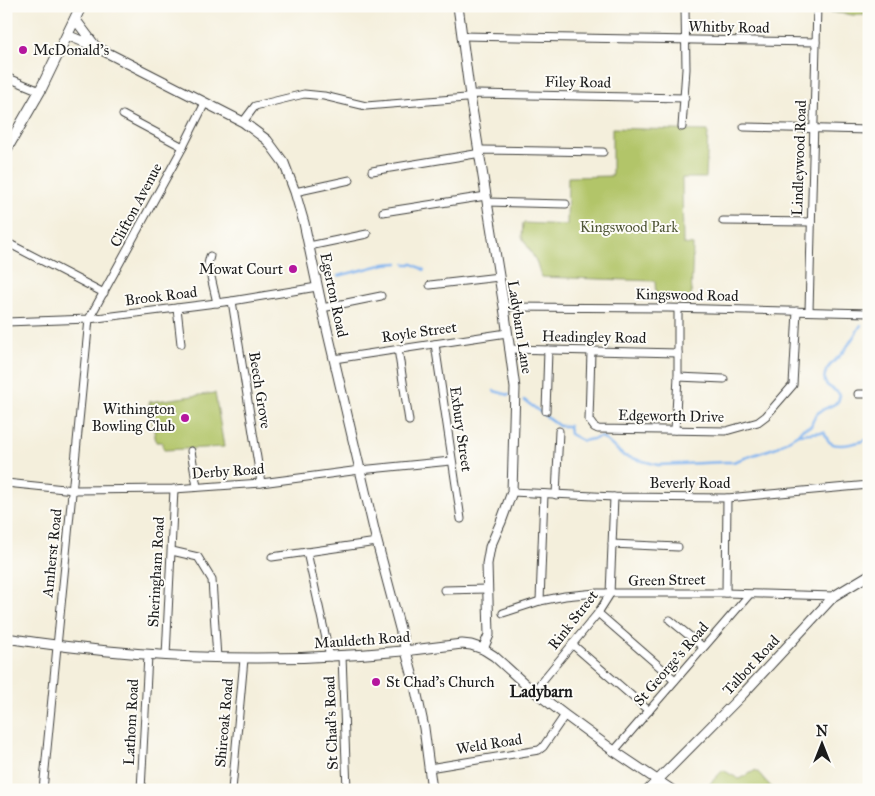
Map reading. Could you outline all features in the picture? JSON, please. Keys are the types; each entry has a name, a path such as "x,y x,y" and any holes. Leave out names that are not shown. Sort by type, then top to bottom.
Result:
{"main road":[{"path":"6,150 40,91 81,6"}],"street":[{"name":"Ladybarn Lane","path":"458,6 515,388 512,492 488,553 489,635 483,649"},
{"name":"Lindleywood Road","path":"809,311 817,6"},
{"path":"682,127 685,98 686,9"},
{"name":"Egerton Road","path":"75,19 96,47"},
{"name":"Egerton Road","path":"67,35 96,47 244,122 261,134 279,154 284,163 295,192 309,246 377,542 424,728 432,790"},
{"name":"Whitby Road","path":"462,36 816,42"},
{"path":"6,77 40,91"},
{"name":"Filey Road","path":"244,122 255,106 304,94 324,96 366,106 466,98 475,94 685,98"},
{"name":"Clifton Avenue","path":"89,319 205,103"},
{"path":"133,110 126,117 183,147"},
{"path":"744,127 869,130"},
{"path":"372,172 483,150 603,152"},
{"path":"295,192 350,180"},
{"path":"383,212 486,199 566,204"},
{"path":"723,221 811,222"},
{"path":"309,246 367,234"},
{"path":"6,242 104,293"},
{"path":"210,256 208,264 217,303"},
{"path":"430,285 499,277"},
{"name":"Brook Road","path":"6,322 89,319 232,301 317,287"},
{"path":"322,308 381,296"},
{"name":"Beech Grove","path":"232,301 261,483"},
{"name":"Kingswood Road","path":"504,307 869,313"},
{"path":"177,308 181,344"},
{"path":"675,430 678,377 678,309"},
{"name":"Edgeworth Drive","path":"591,351 589,420 598,429 726,431 758,422 766,416 793,385 797,311"},
{"name":"Amherst Road","path":"43,790 66,541 74,490 89,319"},
{"name":"Royle Street","path":"334,359 507,333"},
{"name":"Exbury Street","path":"435,344 461,518"},
{"path":"398,349 409,421"},
{"name":"Headingley Road","path":"509,349 678,353"},
{"path":"546,411 548,350"},
{"path":"678,377 724,379"},
{"path":"858,394 869,394"},
{"path":"556,495 559,431"},
{"path":"191,451 197,487"},
{"name":"Derby Road","path":"6,483 74,490 174,489 261,483 451,460"},
{"name":"Beverly Road","path":"512,492 614,497 727,498 869,485"},
{"name":"Sheringham Road","path":"166,656 174,489"},
{"path":"540,601 544,494"},
{"name":"Rink Street","path":"534,691 598,613 610,594 614,497"},
{"path":"726,593 727,498"},
{"path":"272,557 377,542"},
{"path":"612,544 678,547"},
{"path":"172,551 198,557 212,580 217,658"},
{"path":"306,552 330,657"},
{"name":"Talbot Road","path":"648,790 834,596 869,575"},
{"path":"444,590 487,589"},
{"name":"Green Street","path":"503,613 540,601 596,593 726,593 834,596"},
{"name":"St George's Road","path":"614,751 749,595"},
{"path":"598,613 675,680"},
{"path":"670,620 703,647"},
{"name":"Mauldeth Road","path":"6,638 57,646 148,655 244,659 330,657 405,652 462,644 471,645 483,649 494,656 534,691 614,751 672,790"},
{"path":"572,644 649,711"},
{"name":"Lathom Road","path":"141,790 148,655"},
{"name":"St Chad's Road","path":"342,656 347,790"},
{"name":"Shireoak Road","path":"232,790 244,659"},
{"name":"Weld Road","path":"429,768 539,750 566,715"}],"green space":[{"path":"648,6 809,6 809,11"},
{"path":"822,6 869,6 869,15 822,11"},
{"name":"Kingswood Park","path":"612,128 708,131 706,178 682,178 683,244 693,245 691,300 656,300 655,281 541,277 536,261 522,237 523,223 567,225 568,177 612,176"},
{"name":"Withington Bowling Club","path":"215,393 224,447 164,450 162,442 156,442 149,402"},
{"path":"723,770 739,779 756,770 774,790 704,790"}],"waterway":[{"path":"338,276 385,264 398,263"},
{"path":"405,264 413,264 424,270"},
{"path":"524,400 559,426 569,426 570,434 583,441 602,437 624,456 658,465 733,462 777,447 798,434 802,429 811,426 818,412 838,402 840,395 826,384 825,373 830,365 846,349 861,325"},
{"path":"494,391 509,395"},
{"path":"798,434 824,432 830,442 839,445 869,439"}],"railway":[{"path":"867,790 869,784"}],"place":[{"name":"McDonald's","path":"23,50"},
{"name":"Mowat Court","path":"293,269"},
{"name":"Withington Bowling Club","path":"185,418"},
{"name":"St Chad's Church","path":"376,682"}],"district":[{"name":"Ladybarn","path":"541,691"}]}
